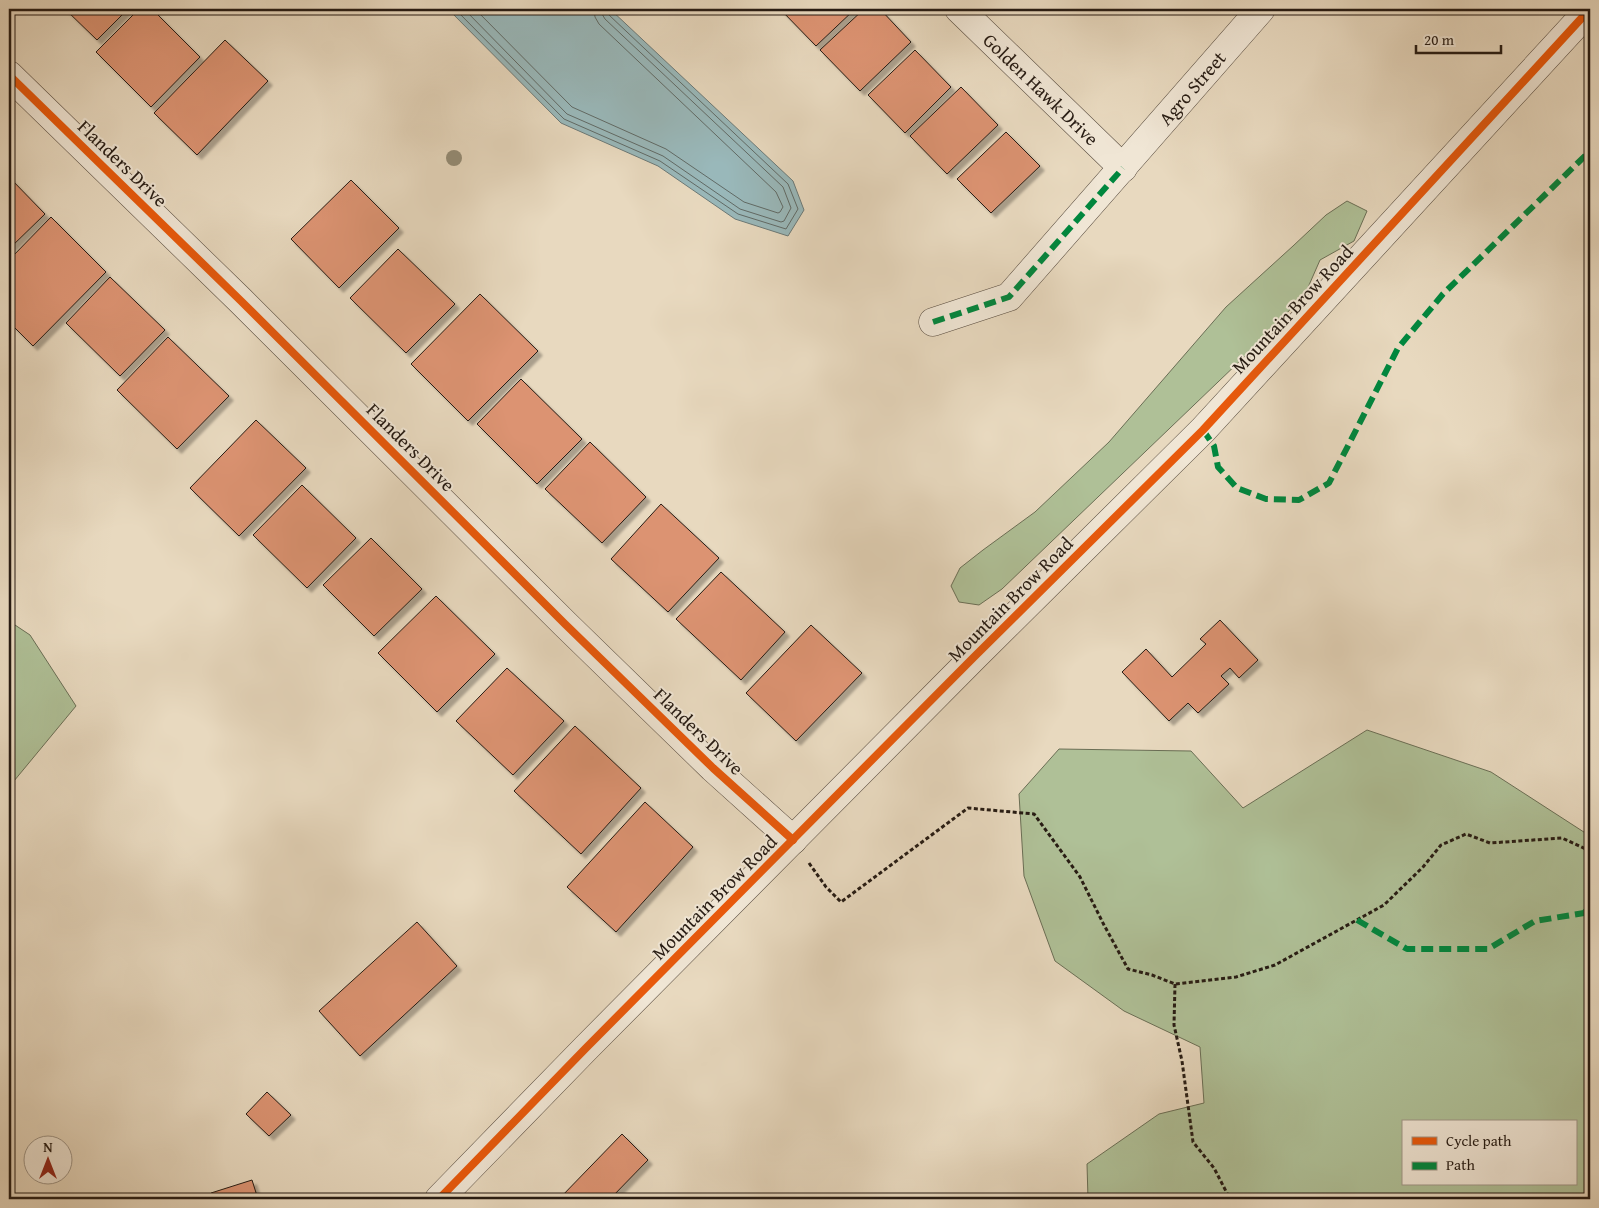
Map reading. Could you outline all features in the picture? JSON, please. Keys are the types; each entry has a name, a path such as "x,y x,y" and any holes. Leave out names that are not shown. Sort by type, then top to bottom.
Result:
{"street":[{"name":"Golden Hawk Drive","path":"959,9 1122,168"},
{"name":"Agro Street","path":"933,322 1010,297 1262,9"},
{"name":"Mountain Brow Road","path":"439,1199 967,664 1203,430 1590,9"},
{"name":"Flanders Drive","path":"9,75 248,308 572,631 706,761 793,840"}],"path":[{"path":"826,887 841,902 968,808 1034,814 1080,877 1128,969 1175,984 1236,977 1275,965 1384,905 1423,867 1441,845 1466,834 1490,843 1562,838 1590,851"},
{"path":"1175,984 1174,1026 1182,1061 1193,1142 1214,1168 1230,1199"}],"green space":[{"path":"1347,201 1367,211 1354,241 1320,260 1306,292 1266,336 1002,589 979,605 959,602 951,586 960,568 1035,512 1109,442 1226,307 1326,215"},
{"path":"9,621 30,635 76,706 9,787"},
{"path":"1367,730 1491,772 1590,836 1590,1199 1088,1199 1087,1164 1159,1114 1204,1103 1200,1047 1124,1011 1055,961 1024,876 1019,794 1059,749 1191,751 1243,808"}],"water":[{"path":"448,9 610,9 793,181 804,210 788,236 735,219 658,166 561,123"}],"building":[{"path":"65,9 128,9 97,40"},
{"path":"139,9 152,9 200,57 151,107 96,52"},
{"path":"780,9 855,9 816,46"},
{"path":"864,9 880,9 911,42 860,91 820,50"},
{"path":"225,40 268,81 197,155 154,113"},
{"path":"915,50 951,87 905,133 868,95"},
{"path":"961,87 998,125 947,174 910,136"},
{"path":"1006,132 1040,166 991,213 957,179"},
{"path":"9,177 45,214 9,249"},
{"path":"351,180 399,228 339,288 291,239"},
{"path":"51,217 106,272 33,346 9,322 9,260"},
{"path":"398,249 455,304 406,353 350,298"},
{"path":"110,277 165,330 120,376 66,323"},
{"path":"480,294 538,351 468,421 411,364"},
{"path":"168,337 229,396 177,449 117,390"},
{"path":"521,379 582,439 537,484 477,424"},
{"path":"256,420 306,468 239,536 190,488"},
{"path":"590,442 646,497 602,543 545,489"},
{"path":"302,485 356,538 307,588 253,535"},
{"path":"661,504 719,558 668,612 611,559"},
{"path":"371,538 422,589 374,636 323,585"},
{"path":"721,572 785,632 741,680 676,619"},
{"path":"436,596 495,654 437,712 378,653"},
{"path":"1220,620 1258,660 1239,678 1230,668 1221,676 1229,684 1198,713 1188,703 1169,721 1122,672 1146,649 1172,677 1206,644 1200,639"},
{"path":"811,625 862,673 796,741 746,693"},
{"path":"507,668 564,721 513,775 456,721"},
{"path":"575,726 641,788 581,854 514,791"},
{"path":"645,802 693,847 616,932 567,887"},
{"path":"417,922 457,966 360,1056 319,1011"},
{"path":"267,1092 291,1115 269,1136 246,1114"},
{"path":"622,1134 648,1160 610,1199 559,1199"},
{"path":"252,1180 258,1199 213,1199 211,1193"}],"marked path":[{"path":"1203,430 1214,446 1218,467 1237,488 1266,499 1299,500 1329,483 1398,348 1443,294 1590,151"},
{"path":"933,322 1009,297 1123,168"},
{"path":"1357,920 1407,949 1488,949 1535,921 1584,913 1590,906"}],"cycle path":[{"path":"439,1199 974,657 1203,430 1590,9"},
{"path":"9,75 241,301 565,624 713,768 793,840"}]}
